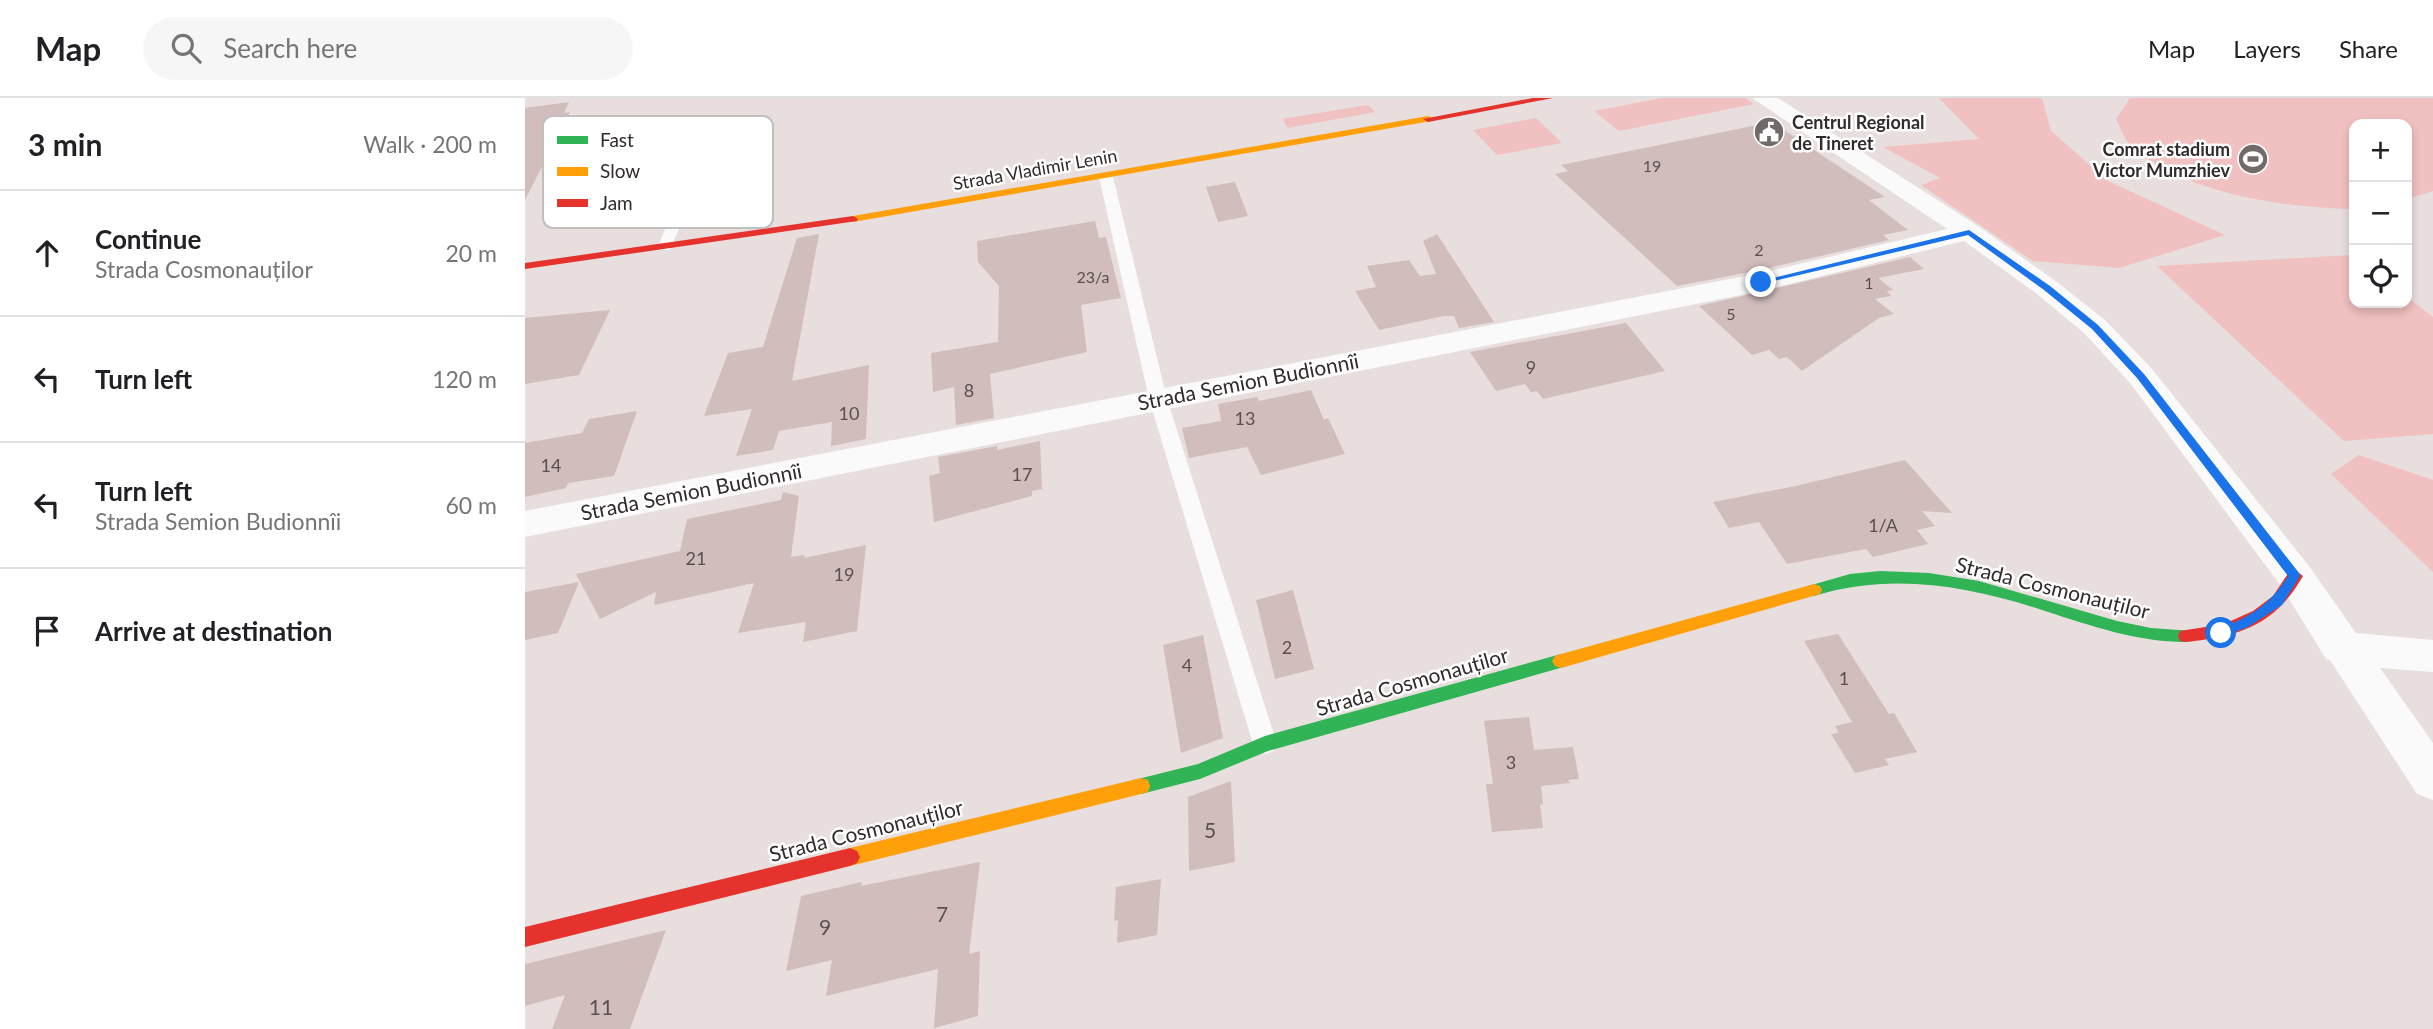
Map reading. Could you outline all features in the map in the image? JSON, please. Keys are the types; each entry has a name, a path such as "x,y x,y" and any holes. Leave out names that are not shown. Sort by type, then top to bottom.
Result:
{"street":[{"name":"Strada Vladimir Lenin","path":"525,266 665,247 1106,177 1549,98"},
{"path":"1763,98 1969,232 2047,288 2095,327 2141,376 2295,576 2341,648 2433,780"},
{"name":"Strada Semion Budionnîi","path":"525,524 1761,282 1969,232"},
{"name":"Strada Cosmonauților","path":"525,937 1200,771 1265,744 1853,579 1882,576 1963,584 2138,631 2174,637 2200,637 2243,624 2278,601 2295,576"},
{"path":"2341,648 2433,656"}],"lane":[{"path":"1106,177 1157,399 1265,744"},
{"path":"665,247 672,228"}],"shaded area":[{"path":"1662,98 1745,98 1754,104 1619,131 1594,111"},
{"path":"1939,98 2042,98 2051,131 2108,181 2225,235 2119,268 2033,261 1921,185 1940,178 1883,147 1979,139"},
{"name":"Comrat stadium Victor Mumzhiev","path":"2130,98 2433,98 2433,191 2412,197 2412,119 2349,119 2349,209 2267,201 2209,187 2181,177 2132,147 2116,119"},
{"path":"1368,105 1375,112 1288,128 1282,119"},
{"path":"1536,118 1562,143 1497,155 1473,130"},
{"path":"2349,255 2349,308 2412,308 2412,301 2433,317 2433,434 2344,441 2157,266"},
{"path":"2359,455 2433,480 2433,572 2331,474"}],"building":[{"path":"569,102 564,113 570,112 568,116 543,116 543,165 525,200 525,108"},
{"path":"1772,122 1885,197 1869,200 1908,230 1883,235 1889,240 1677,286 1555,174 1568,171 1561,165"},
{"path":"1235,182 1248,216 1218,222 1206,187"},
{"path":"1095,221 1099,238 1106,237 1121,298 1081,305 1087,352 990,374 994,418 956,425 954,387 933,392 931,353 998,342 999,286 978,262 977,241"},
{"path":"819,234 792,381 869,365 866,439 831,446 832,422 779,431 773,450 736,456 752,409 704,416 728,353 763,347 797,238"},
{"path":"1437,234 1494,322 1459,328 1454,316 1444,316 1379,330 1355,291 1376,287 1367,266 1409,260 1420,276 1436,274 1423,241"},
{"path":"1910,257 1924,269 1878,278 1893,290 1887,291 1891,296 1875,299 1894,314 1879,318 1802,371 1787,357 1779,359 1769,350 1752,355 1699,306"},
{"path":"610,310 579,375 525,384 525,318"},
{"path":"1626,323 1665,371 1543,399 1537,391 1531,392 1525,384 1496,391 1470,352"},
{"path":"1311,390 1324,420 1328,418 1345,454 1261,475 1247,447 1189,458 1182,428 1221,421 1218,404 1257,397 1259,401"},
{"path":"637,411 614,476 568,483 566,488 525,497 525,443 582,433 589,419"},
{"path":"1040,441 1042,489 1032,491 1032,496 934,522 929,476 940,473 938,457 997,446 997,450"},
{"path":"1905,460 1952,513 1922,511 1935,526 1917,530 1928,544 1873,557 1866,549 1787,564 1759,522 1729,528 1713,502 1791,487"},
{"path":"783,492 799,496 791,557 805,555 804,558 866,545 857,631 803,642 806,622 738,633 754,583 654,605 656,592 600,619 576,574 680,551 687,519 781,500"},
{"path":"579,582 558,633 525,640 525,592"},
{"path":"1293,590 1314,669 1275,679 1256,600"},
{"path":"1838,634 1889,714 1894,713 1917,752 1885,759 1889,765 1855,773 1831,734 1839,733 1835,726 1852,722 1804,641"},
{"path":"1203,635 1223,738 1181,753 1163,645"},
{"path":"1529,717 1534,750 1573,747 1579,779 1568,780 1570,783 1541,786 1543,828 1492,832 1486,784 1493,784 1484,721"},
{"path":"1231,781 1235,862 1189,871 1188,797"},
{"path":"980,862 969,954 980,951 978,1016 934,1028 938,969 826,996 832,960 786,971 801,896 862,882 861,886"},
{"path":"1161,879 1157,935 1117,943 1118,920 1114,921 1116,887"},
{"path":"666,930 630,1029 552,1029 565,995 525,1006 525,964"}],"traffic: fast":[{"path":"1814,590 1855,579 1880,577 1954,582 2003,593 2134,631 2186,636"},
{"path":"1141,786 1200,771 1265,744 1561,661"}],"traffic: slow":[{"path":"853,219 1428,119"},
{"path":"1561,661 1814,590"},
{"path":"850,857 1141,786"}],"traffic: jam":[{"path":"1428,119 1549,98"},
{"path":"525,266 853,219"},
{"path":"2186,636 2224,630 2259,616 2281,597 2295,576"},
{"path":"525,937 850,857"}],"place":[{"name":"Centrul Regional de Tineret","path":"1769,132"},
{"name":"Comrat stadium Victor Mumzhiev","path":"2253,159"}],"route":[{"path":"1761,282 1969,232 2047,288 2095,327 2141,376 2295,576 2278,601 2243,624 2221,633"}]}
